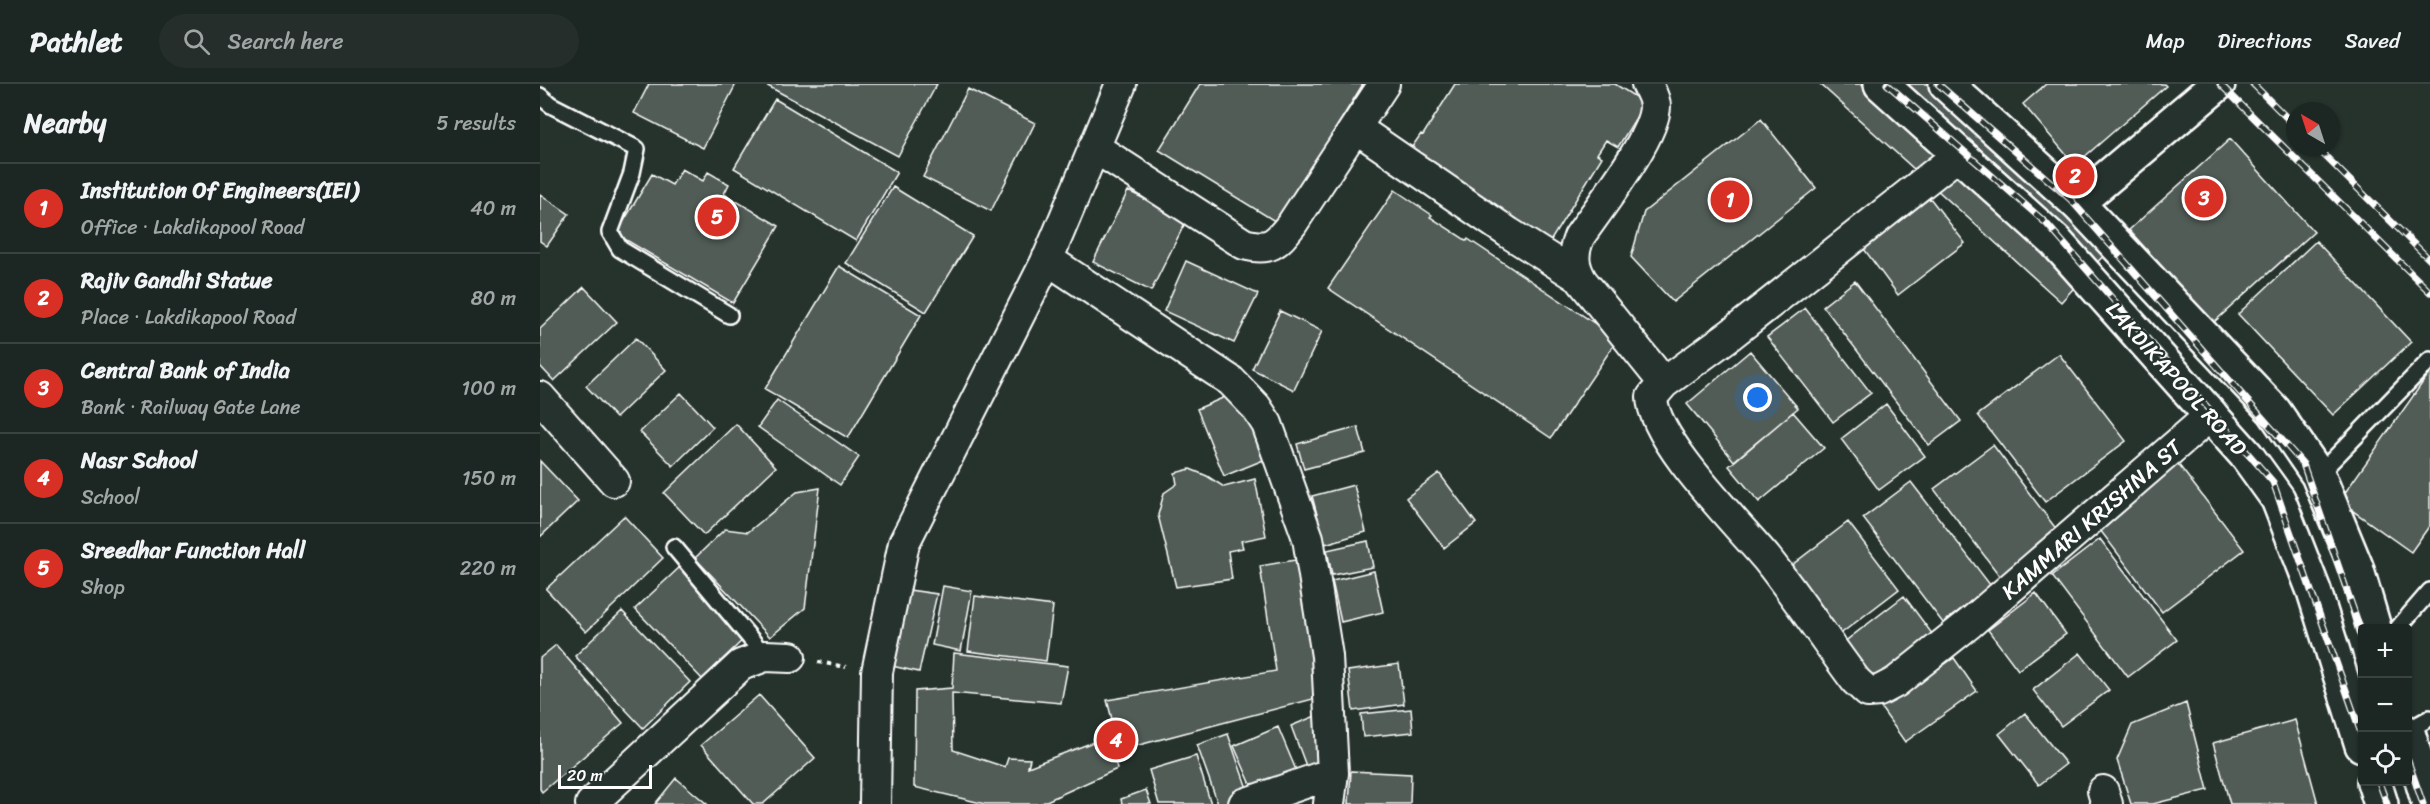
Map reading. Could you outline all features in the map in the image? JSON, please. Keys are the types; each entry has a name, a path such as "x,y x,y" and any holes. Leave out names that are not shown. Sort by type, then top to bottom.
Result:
{"main road":[{"name":"LAKDIKAPOOL ROAD","path":"1881,84 2056,242 2212,414 2278,499 2354,687 2361,732"},
{"name":"LAKDIKAPOOL ROAD","path":"1946,84 2077,203 2274,411 2318,475 2356,567 2373,624"},
{"path":"2077,203 2218,84"},
{"path":"2408,732 2429,804"},
{"path":"2375,786 2381,804"}],"street":[{"path":"875,804 877,672 904,543 1047,259 1121,84"},
{"path":"1094,147 1244,244 1261,249 1277,243 1292,224 1384,84"},
{"path":"1647,84 1656,104 1653,121 1640,145 1579,237 1573,251 1574,268 1580,278 1664,383 1731,335 1958,155"},
{"path":"1356,128 1509,233 1580,278"},
{"path":"1047,259 1231,381 1256,407 1267,424 1308,538 1327,656 1333,773 1329,804"},
{"name":"KAMMARI KRISHNA ST","path":"1664,383 1652,397 1652,409 1662,428 1708,493 1767,559 1856,681 1868,692 1879,691 1896,682 1970,623 2212,414"},
{"path":"540,397 614,481"},
{"path":"591,804 741,665 777,657"},
{"path":"1244,804 1333,773"}],"lane":[{"path":"540,96 551,105 637,149 632,173 610,232 621,249 729,315"},
{"path":"2318,475 2430,360"},
{"path":"674,546 777,657"},
{"path":"2401,624 2430,591"},
{"path":"2412,729 2430,718"}],"path":[{"path":"777,657 877,672"}],"building":[{"path":"649,84 736,84 703,148 634,113"},
{"path":"764,84 937,84 898,156"},
{"path":"1200,84 1363,84 1278,223 1159,150"},
{"path":"1455,84 1615,84 1645,103 1618,147 1606,140 1597,154 1602,157 1548,245 1405,157 1421,134 1423,135"},
{"path":"1820,84 1966,84 2127,230 2061,302"},
{"path":"2046,84 2164,84 2166,86 2075,165 2023,104"},
{"path":"968,89 1035,123 991,211 923,177"},
{"path":"775,99 897,172 856,241 734,168"},
{"path":"1761,119 1816,188 1673,302 1631,257 1644,212"},
{"path":"2230,139 2314,232 2213,323 2129,230"},
{"path":"682,169 703,181 708,172 729,184 724,194 779,226 733,303 616,234 652,174 672,185"},
{"path":"893,187 973,236 926,312 846,263"},
{"path":"1395,190 1432,215 1430,217 1467,241 1468,239 1618,339 1551,438 1328,288"},
{"path":"1128,191 1187,219 1151,291 1093,262"},
{"path":"540,194 569,214 547,246 540,241"},
{"path":"1930,198 1965,243 1898,295 1864,249"},
{"path":"2316,241 2411,342 2333,415 2238,314"},
{"path":"1186,261 1258,294 1234,343 1164,311"},
{"path":"839,266 921,315 848,438 765,389"},
{"path":"1855,281 1961,421 1929,445 1823,306"},
{"path":"584,287 617,322 554,381 540,366 540,329"},
{"path":"1805,308 1871,393 1833,422 1767,337"},
{"path":"1280,311 1322,331 1294,390 1252,369"},
{"path":"636,338 666,370 616,418 586,386"},
{"path":"1750,351 1798,408 1734,461 1687,404"},
{"path":"2059,354 2126,441 2045,502 1978,415"},
{"path":"2430,372 2430,525 2411,552 2339,501"},
{"path":"1239,391 1266,459 1224,476 1197,409"},
{"path":"681,393 713,427 673,466 640,432"},
{"path":"777,400 859,457 840,485 758,427"},
{"path":"1886,404 1925,456 1879,490 1841,439"},
{"path":"1793,412 1824,448 1759,502 1729,466"},
{"path":"736,424 776,467 704,535 664,493"},
{"path":"1358,427 1365,453 1304,469 1297,444"},
{"path":"1993,445 2063,538 2005,583 1934,489"},
{"path":"540,461 578,501 540,537"},
{"path":"2178,464 2244,550 2162,612 2097,526"},
{"path":"1190,469 1224,487 1255,479 1266,536 1241,541 1243,548 1228,551 1232,579 1176,587 1158,515 1164,493 1177,484 1175,473"},
{"path":"1439,473 1476,523 1444,548 1406,498"},
{"path":"1911,482 1991,586 1943,623 1863,518"},
{"path":"1354,485 1366,532 1325,544 1312,496"},
{"path":"820,488 805,608 770,637 695,558 725,529 748,532 797,492"},
{"path":"624,516 663,558 586,632 546,589"},
{"path":"1848,522 1899,589 1839,635 1788,568"},
{"path":"2100,539 2177,640 2128,677 2052,576"},
{"path":"1368,541 1373,567 1332,575 1327,550"},
{"path":"1301,559 1328,695 1120,750 1107,700 1276,671 1260,566"},
{"path":"681,566 747,636 702,679 635,609"},
{"path":"1374,571 1383,612 1341,622 1332,581"},
{"path":"943,586 972,591 961,651 932,645"},
{"path":"902,589 937,594 919,672 887,665"},
{"path":"2036,593 2066,634 2018,670 1988,630"},
{"path":"975,596 1053,606 1046,661 968,651"},
{"path":"1904,596 1933,635 1872,681 1843,643"},
{"path":"622,611 690,682 643,728 575,656"},
{"path":"556,645 623,723 542,792 540,789 540,658"},
{"path":"954,653 1068,666 1061,703 952,693 953,750 1005,767 1008,758 1030,759 1028,767 1109,736 1117,769 1040,804 985,804 914,787 915,691 952,688"},
{"path":"2080,653 2109,690 2061,726 2033,690"},
{"path":"1954,658 1977,691 1905,742 1881,708"},
{"path":"1399,664 1404,704 1353,711 1348,671"},
{"path":"759,695 815,758 763,804 753,804 701,745"},
{"path":"2186,703 2208,790 2153,804 2131,804 2117,760 2132,725"},
{"path":"1411,709 1413,732 1363,737 1361,714"},
{"path":"1325,712 1326,770 1309,774 1291,726"},
{"path":"2025,713 2066,764 2039,785 1999,734"},
{"path":"2295,720 2318,804 2230,804 2213,743"},
{"path":"1278,727 1296,770 1253,789 1234,746"},
{"path":"1228,734 1250,797 1232,804 1218,804 1197,745"},
{"path":"1196,756 1211,804 1159,804 1149,770"},
{"path":"1351,771 1411,774 1410,804 1349,804"},
{"path":"676,778 707,804 655,804"},
{"path":"1146,790 1151,804 1122,804 1121,799"}],"railway":[{"path":"1887,84 2046,223 2273,482 2361,732"},
{"path":"1938,84 2070,199 2303,464 2359,624"},
{"path":"2220,84 2430,292"},
{"path":"2253,84 2286,117"},
{"path":"2325,156 2430,260"},
{"path":"2412,772 2423,804"},
{"path":"2380,786 2387,804"}],"place":[{"name":"Rajiv Gandhi Statue","path":"2075,176"},
{"name":"Central Bank of India","path":"2204,198"},
{"name":"Institution Of Engineers(IEI)","path":"1730,200"},
{"name":"Sreedhar Function Hall","path":"717,217"},
{"name":"Nasr School","path":"1116,740"}]}
